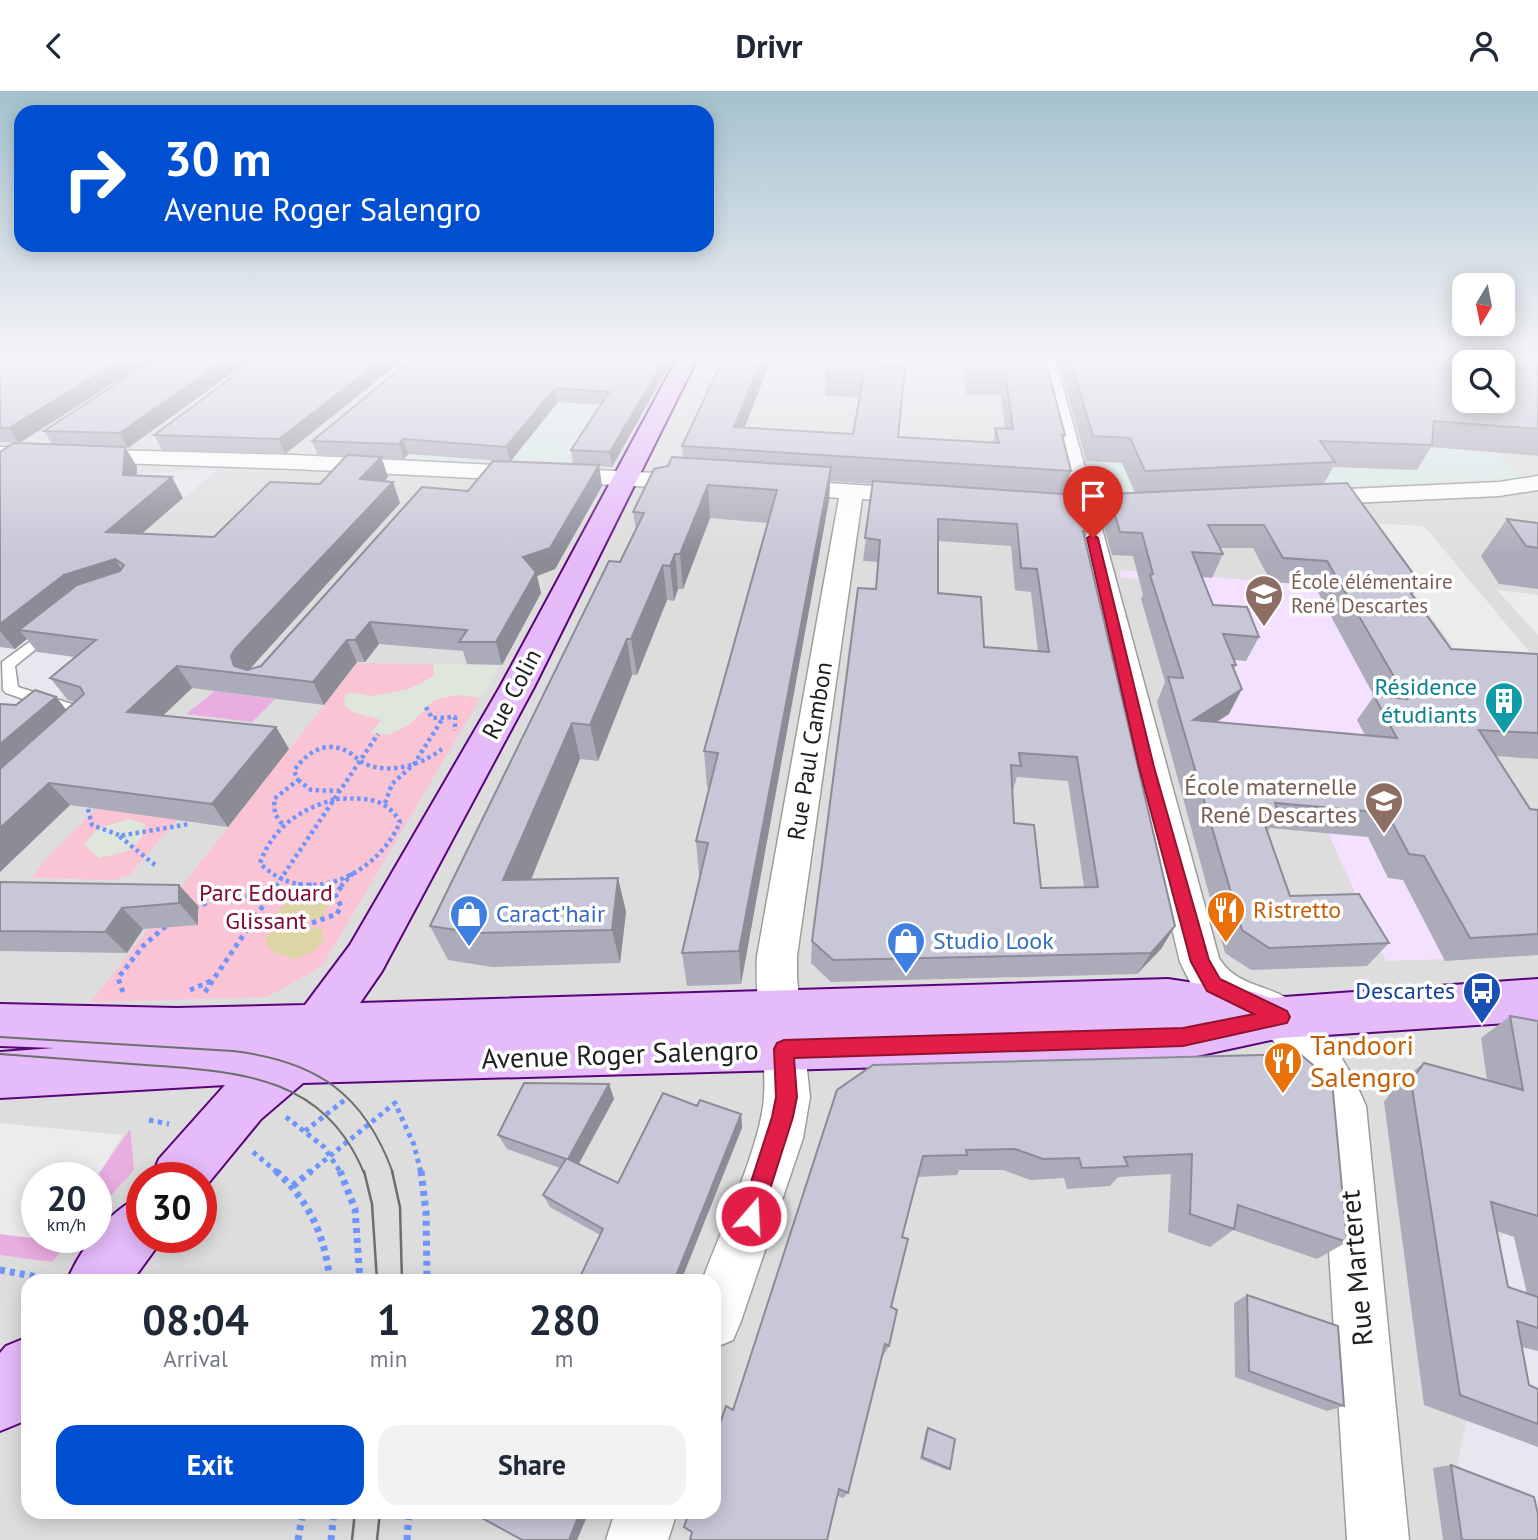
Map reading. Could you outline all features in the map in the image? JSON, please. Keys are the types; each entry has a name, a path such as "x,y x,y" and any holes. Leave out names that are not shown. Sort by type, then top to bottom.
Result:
{"main road":[{"name":"Rue Colin","path":"191,1162 219,1127 265,1080 290,1063 366,958 517,687 653,423"},
{"name":"Avenue Roger Salengro","path":"0,1025 176,1030 319,1024 1183,1037 1280,1017 1538,1000"},
{"name":"Avenue Roger Salengro","path":"0,1075 160,1064 290,1063 781,1030"},
{"path":"102,1274 126,1244"},
{"path":"0,1399 21,1376"}],"street":[{"path":"1063,423 1146,767 1200,962 1213,985 1280,1017"},
{"path":"0,469 55,433"},
{"path":"137,456 166,435"},
{"path":"294,462 312,447"},
{"path":"0,453 294,462 723,483"},
{"path":"424,495 446,469"},
{"path":"1282,499 1499,489 1538,483"},
{"path":"763,486 940,498"},
{"name":"Rue Paul Cambon","path":"721,1301 779,1138 787,1097 777,956 852,491"},
{"path":"1009,503 1085,508 1173,504"},
{"name":"Rue Marteret","path":"1280,1017 1332,1077 1343,1106 1378,1540"},
{"path":"636,1540 644,1519"}],"lane":[{"path":"66,617 7,665 11,690 91,716 81,725"}],"path":[{"path":"426,707 432,718 455,717 455,734"},
{"path":"384,803 392,784 414,764 443,717"},
{"path":"201,999 378,734"},
{"path":"341,791 312,792 302,787 294,771 301,758 328,745 342,748 361,762 391,769 414,764 450,744"},
{"path":"282,824 275,814 274,799 298,780"},
{"path":"337,799 378,799 394,808 400,822 394,837 372,863 332,882 307,886 281,882 268,873 260,863 265,844 282,824 320,803 337,799"},
{"path":"88,809 92,825 119,835 155,865"},
{"path":"119,835 189,824"},
{"path":"312,923 330,920 339,913 341,906 335,894 352,878 353,872"},
{"path":"332,882 339,890"},
{"path":"187,912 209,898 237,892 272,896"},
{"path":"137,994 123,992 118,978 143,946 176,919"},
{"path":"179,994 212,981"},
{"path":"293,1186 395,1103 414,1141 422,1179 427,1274"},
{"path":"149,1121 219,1127 293,1186 317,1220 326,1240 329,1274"},
{"path":"0,1270 22,1274"},
{"path":"299,1540 302,1519"},
{"path":"331,1540 333,1519"},
{"path":"407,1540 408,1519"}],"shaded area":[{"path":"0,423 1538,423 1538,1050 1443,1540 0,1540 0,843 125,549 218,469 0,482"},
{"path":"436,423 591,423 563,464 400,459"},
{"path":"1080,423 1380,423 1486,444 1524,478 1113,497 1095,489"},
{"path":"1361,523 1424,526 1537,661 1460,656"},
{"path":"1120,570 1353,588 1426,814 1507,957 1386,961 1293,755 1168,744 1166,737 1174,733 1166,683 1141,599 1148,598 1139,579 1121,577"},
{"path":"1497,590 1538,595 1538,635"},
{"path":"433,664 500,665 481,698 457,695 434,700 409,725 388,735 370,733 381,720 352,712 344,705 345,696 351,692 371,696 409,689 434,676"},
{"path":"215,691 275,699 252,722 186,714"},
{"path":"129,819 146,824 142,837 128,851 99,858 84,845 97,829"},
{"path":"308,894 322,897 328,904 322,917 303,921 303,930 321,928 324,940 314,951 295,959 278,954 267,946 266,937 274,923 275,915 292,897"},
{"path":"0,1123 123,1135 106,1162 21,1162 21,1237 0,1234"},
{"path":"130,1129 133,1162 126,1162 126,1179 112,1194 112,1162 107,1162"},
{"path":"0,1234 21,1237 21,1253 60,1253 52,1262 0,1255"}],"green space":[{"name":"Parc Edouard Glissant","path":"357,663 500,665 322,966 267,997 91,1002"},
{"path":"108,796 118,812 179,818 130,874 115,880 32,878 41,864"}],"building":[{"path":"0,423 18,423 9,428 0,428"},
{"path":"57,423 135,423 120,433 44,431"},
{"path":"171,423 300,423 279,439 154,435"},
{"path":"334,423 526,423 506,447 403,439 399,444 312,441"},
{"path":"589,423 627,423 610,452 571,450"},
{"path":"693,423 736,423 734,427 853,434 855,423 899,423 898,437 999,443 995,428 1013,429 1012,423 1062,423 1071,471 682,446"},
{"path":"1089,423 1434,423 1432,445 1320,441 1335,462 1145,471 1130,438 1093,436"},
{"path":"1455,423 1538,423 1538,429"},
{"path":"14,443 125,447 123,475 172,477 106,532 214,537 270,482 320,484 347,455 381,457 360,479 393,482 235,649 231,656 234,666 247,670 261,666 422,487 468,491 493,461 599,465 550,548 523,557 536,572 496,642 459,642 467,630 370,622 355,640 347,640 313,682 177,666 127,712 276,727 212,804 49,783 0,828 0,769 84,694 80,687 50,678 96,640 19,630 77,585 120,571 124,565 115,559 64,575 0,624 0,452"},
{"path":"672,457 831,467 739,951 682,953 708,843 696,841 718,753 704,751 777,490 708,485 680,554 675,554 670,566 663,565 590,725 572,723 503,880 618,878 612,930 476,933 430,926 609,561 620,562 644,513 633,512 654,469 668,466"},
{"path":"873,481 1078,495 1088,531 1083,531 1175,926 1151,953 833,960 812,941 858,588 876,589 880,540 865,538","holes":["938,519 1017,524 1021,568 1037,569 1049,652 984,647 981,597 938,593","1019,753 1077,757 1098,887 1041,888 1034,825 1014,823 1011,765 1021,766"]},
{"path":"1347,483 1420,583 1403,582 1451,649 1538,654 1538,733 1479,730 1530,809 1538,810 1538,934 1470,938 1424,856 1409,854 1387,813 1275,803 1279,816 1261,814 1290,896 1359,894 1389,943 1269,948 1242,930 1168,677 1183,678 1150,575 1153,574 1142,533 1120,532 1109,494","holes":["1208,525 1264,525 1283,558 1327,561 1407,699 1374,696 1397,738 1193,720 1242,689 1232,665 1236,665 1223,634 1259,637 1247,607 1213,605 1192,552 1223,554"]},
{"path":"1507,519 1538,523 1538,548 1526,546"},
{"path":"35,690 56,697 0,744 0,704 16,705"},
{"path":"0,882 179,885 179,903 122,908 105,932 0,931"},
{"path":"1510,1016 1538,1021 1538,1216 1491,1202 1508,1287 1538,1297 1538,1328 1517,1321 1529,1385 1538,1389 1538,1424 1460,1395 1411,1081 1424,1063 1523,1090"},
{"path":"1300,1054 1332,1081 1347,1242 1238,1205 1234,1229 1190,1214 1192,1154 1124,1157 1128,1166 1082,1168 1079,1158 1043,1159 1015,1149 966,1150 967,1155 923,1156 902,1237 908,1239 891,1307 897,1310 889,1346 885,1344 848,1493 839,1489 827,1540 690,1540 692,1532 684,1527 687,1519 721,1519 721,1421 726,1406 733,1410 837,1090 873,1065"},
{"path":"524,1083 609,1084 568,1159 618,1183 663,1093 697,1106 700,1100 741,1114 677,1274 581,1274 603,1229 543,1195 566,1159 498,1135"},
{"path":"1247,1295 1338,1326 1344,1406 1249,1371"},
{"path":"928,1428 955,1439 950,1469 922,1457"},
{"path":"1451,1465 1534,1497 1538,1514 1538,1540 1462,1540"},
{"path":"484,1519 577,1519 569,1540 522,1540"}],"tram line":[{"path":"0,1037 233,1051 289,1063 312,1073 352,1102 381,1145 393,1173"},
{"path":"0,1054 213,1071 274,1084 301,1097 326,1115 347,1140 364,1173"},
{"path":"364,1171 372,1204 377,1274"},
{"path":"392,1171 400,1207 402,1274"},
{"path":"352,1540 354,1519"},
{"path":"377,1540 379,1519"}],"place":[{"name":"École élémentaire René Descartes","path":"1264,628"},
{"name":"Résidence étudiants","path":"1504,735"},
{"name":"École maternelle René Descartes","path":"1384,835"},
{"name":"Ristretto","path":"1226,944"},
{"name":"Caract'hair","path":"469,948"},
{"name":"Studio Look","path":"906,975"},
{"name":"Descartes","path":"1482,1025"},
{"name":"Tandoori Salengro","path":"1283,1095"}],"route":[{"path":"751,1216 779,1138 787,1097 784,1049 1183,1037 1280,1017 1213,985 1200,962 1146,767 1093,538"}]}
